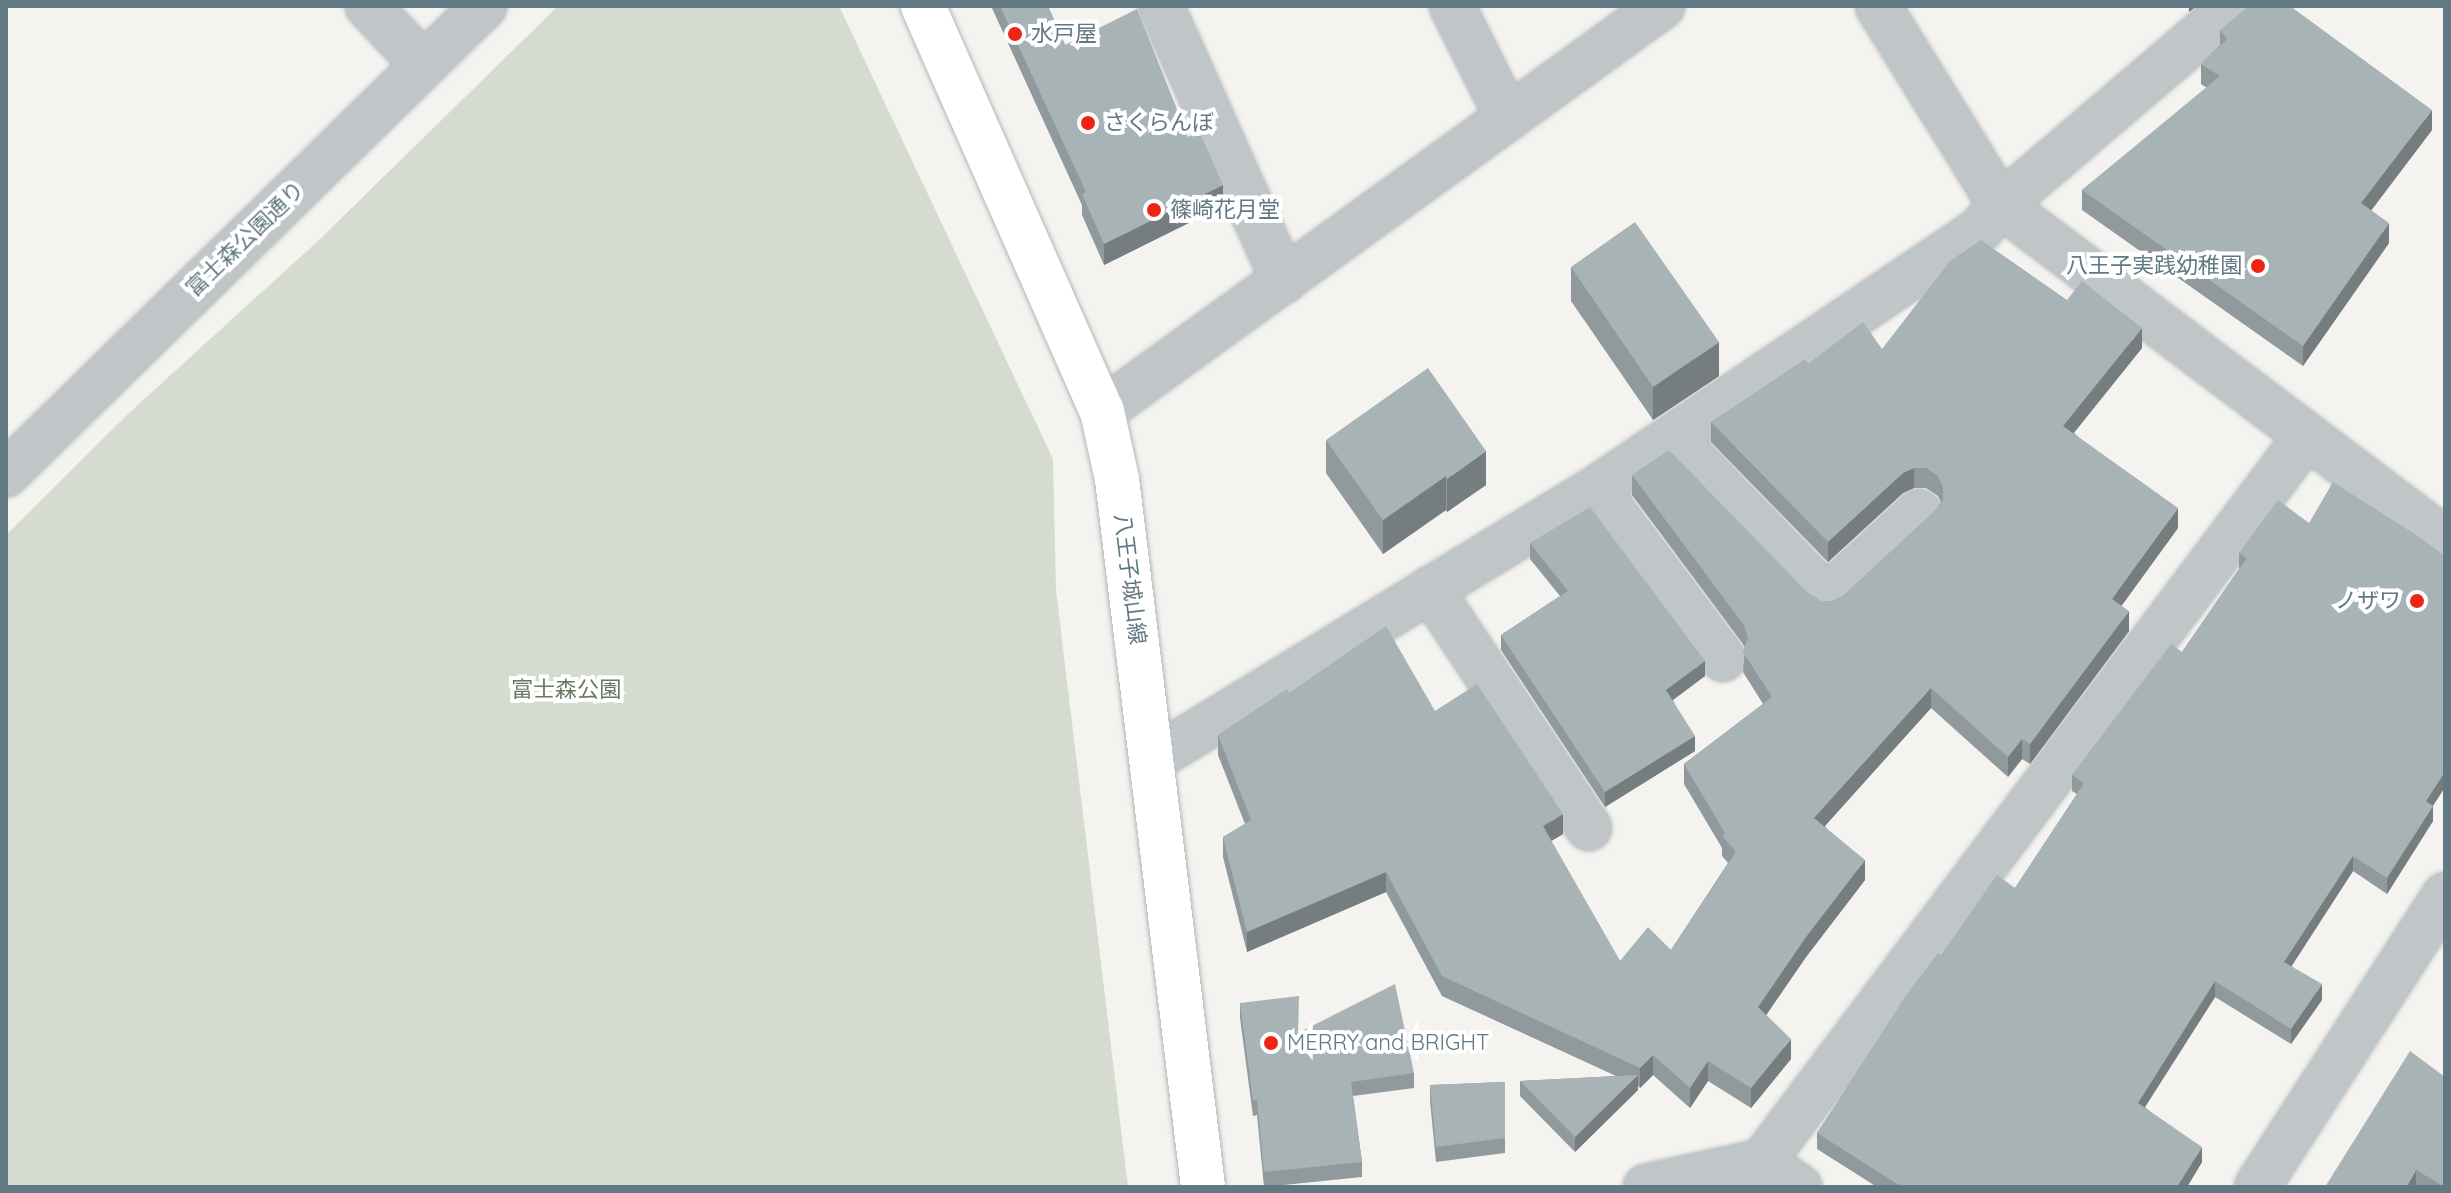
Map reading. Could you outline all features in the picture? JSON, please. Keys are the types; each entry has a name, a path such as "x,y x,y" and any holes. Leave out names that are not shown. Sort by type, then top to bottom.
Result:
{"main road":[{"name":"八王子城山線","path":"923,6 1102,411 1117,479 1203,1187"}],"street":[{"path":"368,6 423,64"},
{"name":"富士森公園通り","path":"6,474 484,6"},
{"path":"1161,6 1284,281"},
{"path":"1452,6 1508,118"},
{"path":"1102,411 1662,6"},
{"path":"1878,6 2001,205 2445,540"},
{"path":"1153,759 1596,489 1979,231 2001,205 2234,6"},
{"path":"1646,1187 1762,1162 2306,437"},
{"path":"1673,438 1827,597 1919,512"},
{"path":"1596,489 1723,659"},
{"path":"1430,589 1589,828"},
{"path":"2257,1187 2445,895"},
{"path":"1762,1162 1799,1187"}],"green space":[{"name":"富士森公園","path":"558,6 839,6 1053,459 1056,590 1128,1187 6,1187 6,535 129,413 319,240"}],"building":[{"path":"1000,6 1048,6 1065,45 1137,9 1188,137 1199,131 1223,185 1104,244 1082,194 1086,192"},
{"path":"2249,6 2290,6 2432,110 2361,203 2389,223 2303,346 2082,190 2220,76 2201,64 2227,39 2220,30"},
{"path":"1635,222 1719,342 1653,387 1571,267"},
{"path":"1981,240 2067,300 2082,281 2142,328 2063,426 2178,508 2112,599 2129,611 2030,744 2022,739 2008,757 1931,688 1814,818 1865,860 1758,1007 1791,1039 1751,1088 1708,1061 1690,1088 1653,1055 1640,1068 1442,976 1386,872 1247,932 1223,837 1251,820 1218,735 1287,689 1289,693 1386,626 1435,711 1477,684 1563,814 1543,826 1620,961 1648,927 1671,950 1736,852 1722,836 1725,833 1684,764 1772,697 1743,652 1748,637 1743,624 1632,475 1669,450 1809,594 1821,601 1832,601 1843,596 1936,510 1943,500 1943,487 1938,476 1926,468 1914,468 1903,473 1828,542 1711,422 1805,359 1808,364 1863,322 1882,349 1950,261"},
{"path":"1428,368 1486,451 1383,520 1326,440"},
{"path":"2333,482 2445,556 2445,772 2426,801 2433,806 2387,878 2353,856 2284,962 2322,984 2291,1029 2215,981 2138,1103 2202,1147 2177,1187 1902,1187 1817,1133 1907,994 1938,953 1941,955 1997,875 2015,888 2084,783 2072,775 2171,644 2182,652 2247,558 2239,553 2278,500 2309,523"},
{"path":"1590,507 1705,661 1666,690 1695,736 1605,792 1501,635 1568,591 1530,543"},
{"path":"1395,984 1414,1073 1351,1082 1362,1162 1264,1172 1257,1100 1253,1101 1240,1003 1299,996 1298,1033"},
{"path":"2410,1051 2445,1077 2445,1187 2416,1170 2406,1187 2325,1187"},
{"path":"1638,1075 1575,1137 1520,1081"},
{"path":"1505,1082 1505,1138 1436,1147 1430,1085"}],"place":[{"name":"水戸屋","path":"1015,34"},
{"name":"さくらんぼ","path":"1088,123"},
{"name":"篠崎花月堂","path":"1154,210"},
{"name":"八王子実践幼稚園","path":"2258,266"},
{"name":"ノザワ","path":"2417,601"},
{"name":"MERRY and BRIGHT","path":"1271,1043"}]}
